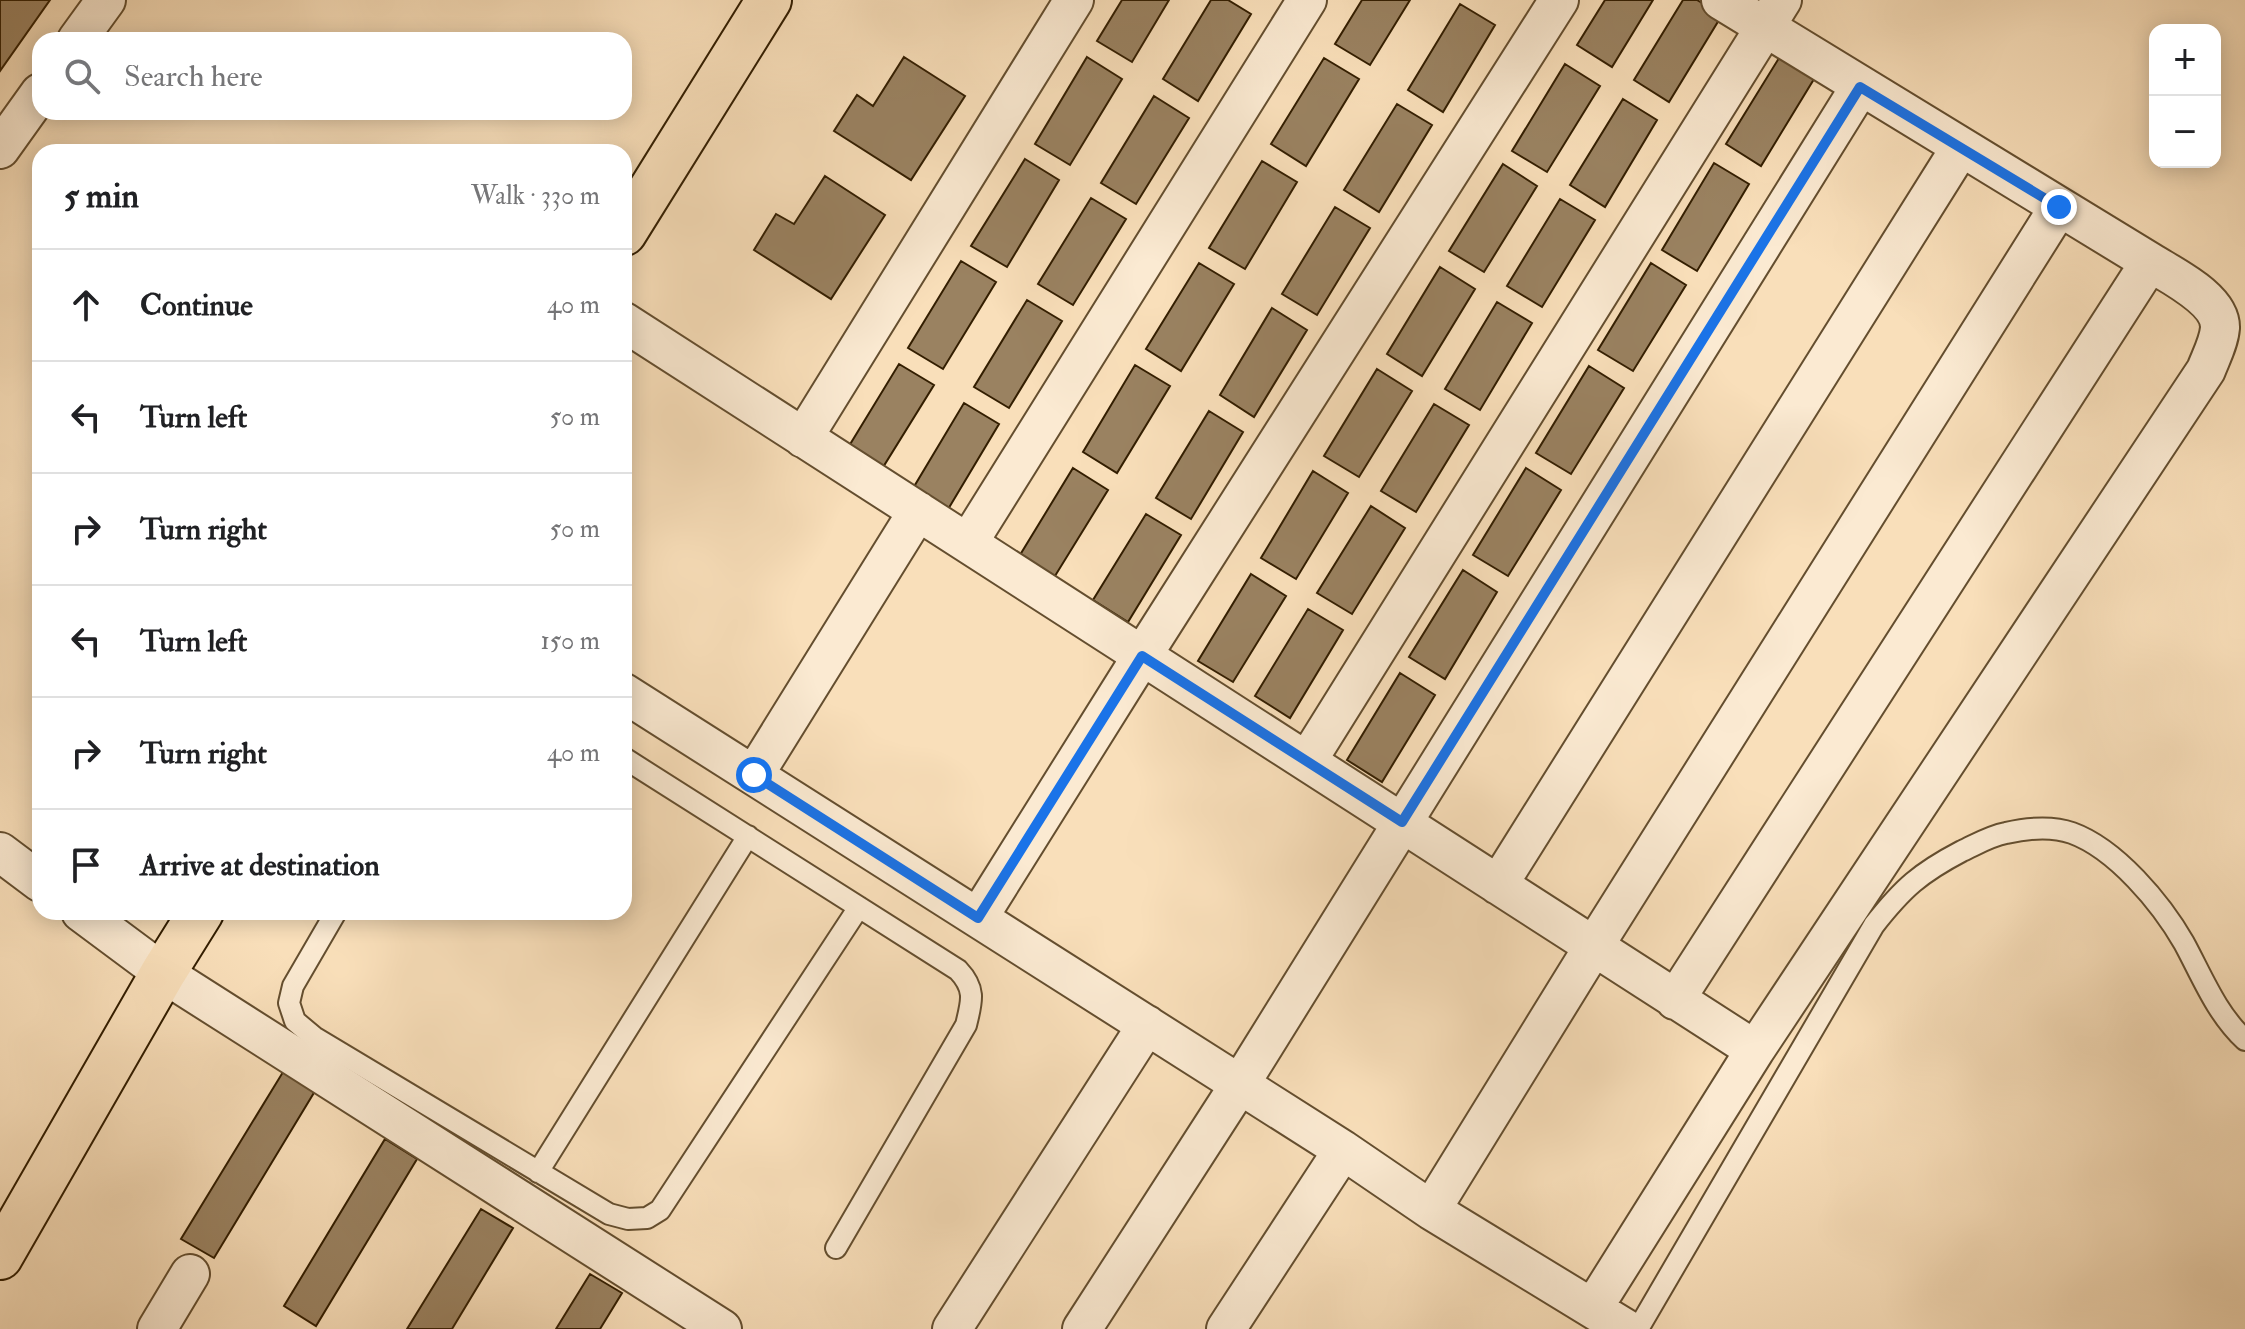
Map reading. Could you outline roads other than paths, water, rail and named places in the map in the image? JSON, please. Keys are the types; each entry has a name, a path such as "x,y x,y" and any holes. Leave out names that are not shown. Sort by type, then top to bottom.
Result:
{"highway":[{"path":"632,220 769,0"},
{"path":"3,1247 196,920"}],"street":[{"path":"83,32 106,0"},
{"path":"803,438 1074,0"},
{"path":"968,543 1307,0"},
{"path":"978,918 1559,0"},
{"path":"1593,1308 1755,1050 2230,337 2220,328 2216,312 2205,298 1860,87 1774,13 1721,0"},
{"path":"1307,761 1774,13"},
{"path":"1082,1329 1240,1084 1860,87"},
{"path":"0,149 32,104"},
{"path":"1498,885 1961,147"},
{"path":"1431,1210 2059,207"},
{"path":"1675,1000 2150,262"},
{"path":"632,327 1755,1050"},
{"path":"754,775 918,511"},
{"path":"632,698 1240,1084 1431,1210 1626,1329"},
{"path":"0,852 32,876"},
{"path":"92,920 163,973 722,1329"},
{"path":"952,1329 1147,1025"},
{"path":"1226,1329 1343,1150"},
{"path":"157,1329 190,1274"}],"lane":[{"path":"632,763 958,970 968,981 972,1001 966,1025 954,1050 836,1248"},
{"path":"1638,1329 1874,925 1913,880 1992,836 2047,828 2071,832 2097,845 2154,900 2182,939 2221,1014 2245,1040"},
{"path":"538,1172 748,836"},
{"path":"331,920 293,986 289,1003 295,1021 314,1037 538,1172 609,1214 628,1219 647,1218 660,1210 859,907"}]}
